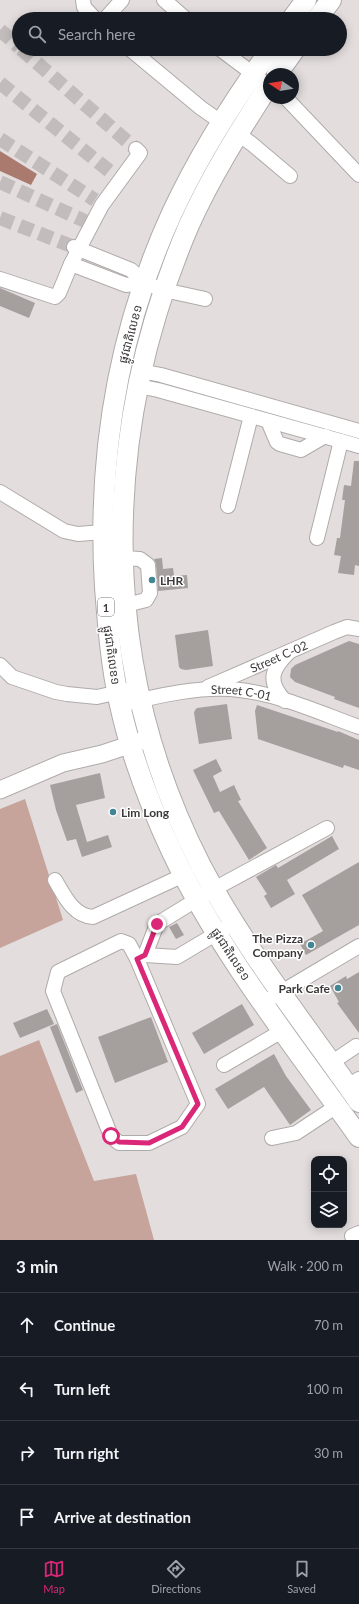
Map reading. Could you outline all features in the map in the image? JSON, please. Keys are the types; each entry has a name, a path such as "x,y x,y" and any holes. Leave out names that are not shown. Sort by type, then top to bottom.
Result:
{"highway":[{"path":"297,12 306,0"},
{"path":"322,12 331,0"},
{"name":"ផ្លូវជាតិលេខ១","path":"265,56 221,122 193,171 172,214 145,283 128,339 113,409 106,457 103,532 106,606 111,651 119,699 131,745 155,812 184,875 217,933 263,1003 359,1137"},
{"path":"281,68 290,56"},
{"name":"ផ្លូវជាតិលេខ១","path":"263,94 211,181 190,223 164,290 147,344 126,460 123,558 126,605 131,648 139,694 150,738 177,812 190,842 214,889 280,992 331,1063 355,1089"}],"main road":[{"path":"0,790 63,763 102,754 150,738"}],"street":[{"path":"83,0 84,7 89,12"},
{"path":"111,12 122,0"},
{"path":"164,0 178,12"},
{"path":"138,56 201,108 221,122"},
{"path":"229,56 263,81"},
{"path":"292,104 359,174"},
{"path":"238,134 290,176"},
{"path":"0,279 55,297 59,293 76,248 99,203 117,177 140,153 136,149"},
{"path":"76,248 131,270 145,283 164,290 205,299"},
{"path":"71,264 126,286 145,283"},
{"path":"140,379 161,375 359,431"},
{"path":"140,379 158,390 359,446"},
{"path":"228,506 252,416"},
{"path":"268,421 277,442 286,446 303,450 324,436"},
{"path":"317,538 341,441"},
{"path":"0,492 64,531 78,534 103,532"},
{"name":"Street C-02","path":"200,690 292,649 348,627 359,629"},
{"path":"285,701 276,691 273,680 274,671 279,662 292,649"},
{"path":"0,665 6,679"},
{"name":"Street C-01","path":"6,679 67,694 119,699 139,694 200,690 239,690 285,701 359,726"},
{"path":"235,922 177,957 141,957 129,944 121,941 58,972 53,991 111,1136 119,1142 149,1143 182,1127 198,1104 141,957 157,924 214,889 327,828"},
{"path":"55,880 68,902 79,913 87,917 94,917 184,875"},
{"path":"263,1003 359,946"},
{"path":"224,1065 282,1031"},
{"path":"331,1063 356,1046"},
{"path":"272,1138 283,1137 296,1133 337,1106"}],"shaded area":[{"path":"0,151 37,174 31,185 0,171"},
{"path":"25,799 63,920 0,948 0,809"},
{"path":"39,1040 94,1181 136,1174 154,1240 0,1240 0,1056"}],"building":[{"path":"0,288 35,303 29,318 0,306"},
{"path":"354,461 359,461 359,566 355,565 354,575 338,573 341,556 334,555 337,538 340,538 345,500 342,500 344,485 351,486"},
{"path":"162,558 163,569 173,568 174,576 187,575 188,588 158,591 156,564 154,559"},
{"path":"208,630 213,666 186,670 181,669 179,667 175,635"},
{"path":"349,641 359,644 359,708 295,682 290,677 291,669 295,665"},
{"path":"227,704 232,739 199,744 194,713 195,710 197,708"},
{"path":"257,705 338,731 359,740 359,770 344,765 343,768 258,739 255,711"},
{"path":"216,759 222,771 213,776 220,792 234,785 241,800 238,801 267,848 249,860 219,811 214,813 193,770"},
{"path":"100,773 105,798 76,805 87,842 108,835 112,847 82,857 76,839 67,841 56,810 50,785"},
{"path":"332,836 339,849 287,880 295,894 271,908 264,896 267,894 256,877 276,865 278,868"},
{"path":"359,862 359,925 306,955 300,944 323,931 302,895"},
{"path":"177,923 184,935 176,939 169,927"},
{"path":"359,972 359,1033 337,1003 339,1002 330,986 346,976 347,979"},
{"path":"242,1004 254,1025 204,1054 192,1033"},
{"path":"47,1009 54,1024 20,1038 13,1023"},
{"path":"151,1017 168,1062 115,1083 98,1037"},
{"path":"57,1024 83,1090 76,1093 50,1027"},
{"path":"274,1054 286,1076 311,1110 290,1125 264,1087 228,1109 215,1089"}],"tunnel":[{"path":"0,30 12,41"},
{"path":"29,56 136,149"},
{"path":"0,83 113,174"},
{"path":"0,139 95,200"},
{"path":"0,182 85,221"},
{"path":"0,218 74,247"}],"place":[{"name":"LHR","path":"152,580"},
{"name":"Lim Long","path":"113,812"},
{"name":"The Pizza Company","path":"311,945"},
{"name":"Park Cafe","path":"338,988"}],"route":[{"path":"111,1136 119,1142 149,1143 182,1127 198,1104 137,959 145,955 157,924"}]}
